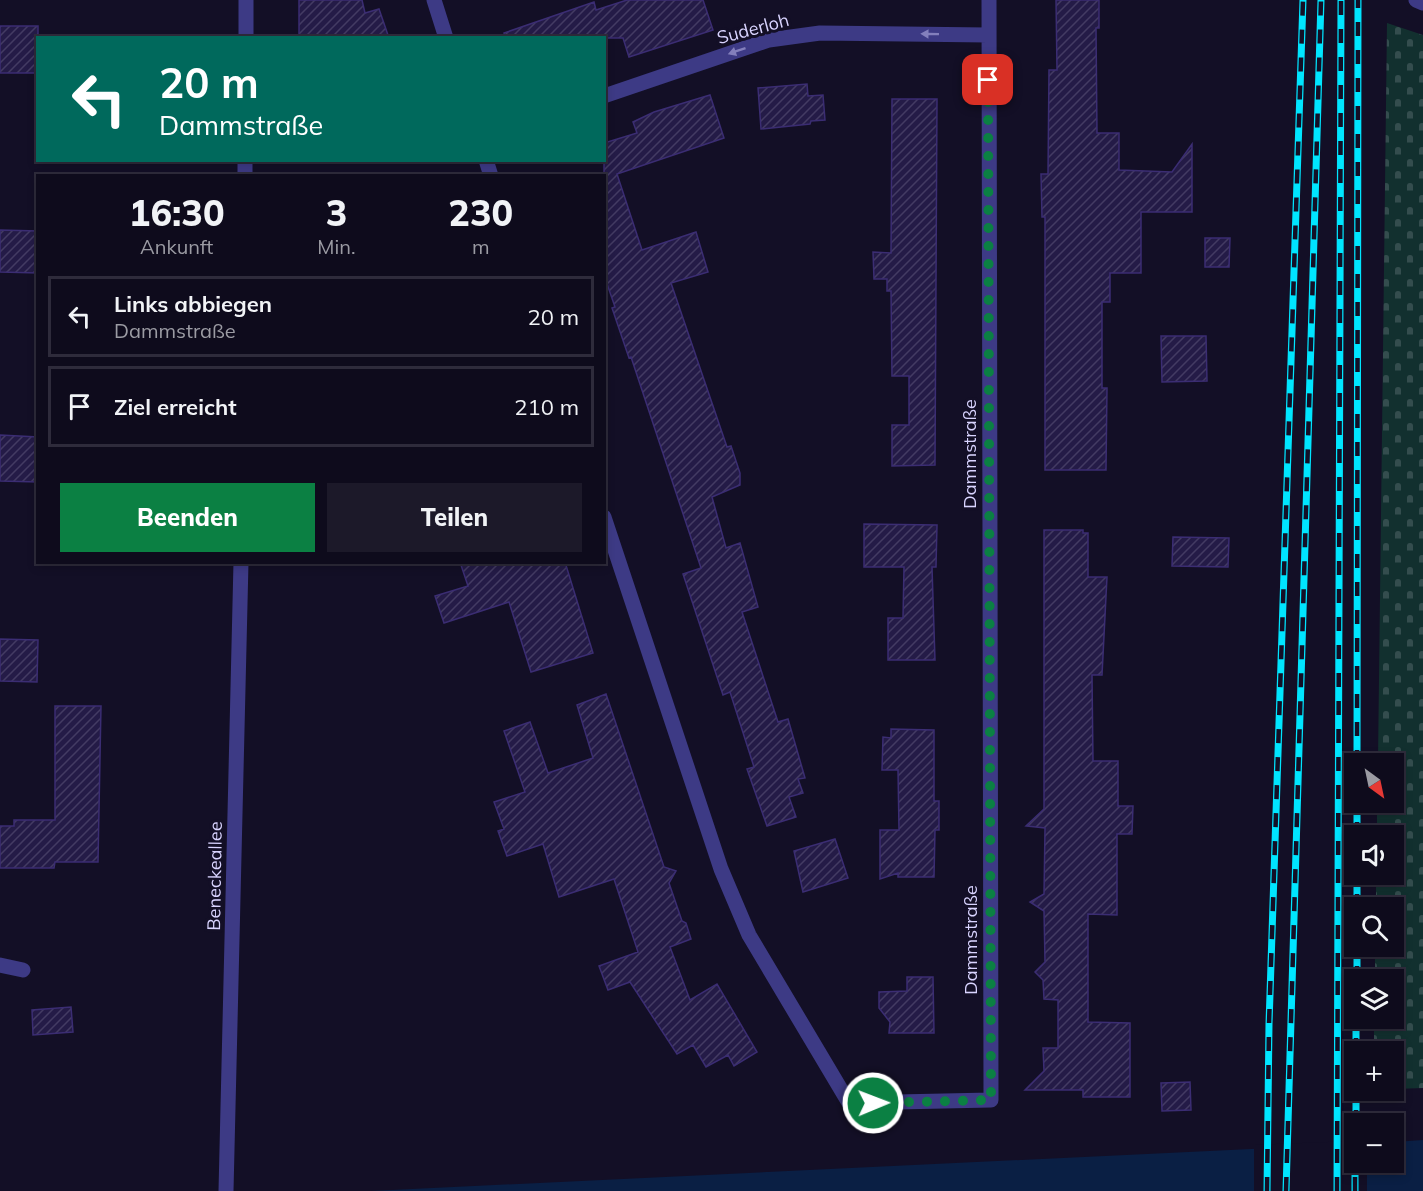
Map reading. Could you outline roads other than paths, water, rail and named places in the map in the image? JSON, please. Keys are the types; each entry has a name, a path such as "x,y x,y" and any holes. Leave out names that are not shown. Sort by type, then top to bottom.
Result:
{"street":[{"path":"246,0 246,36"},
{"path":"434,0 445,36"},
{"name":"Dammstraße","path":"606,523 721,869 749,935 849,1103 991,1100 989,0"},
{"path":"1416,0 1423,3"},
{"name":"Suderloh","path":"606,95 769,40 820,33 988,35"},
{"name":"Beneckeallee","path":"226,1191 241,564"},
{"path":"0,965 23,970"}],"water":[{"path":"1423,1140 1423,1191 371,1191 1344,1144 1344,1173 1404,1173 1404,1141"}],"railway":[{"path":"1267,1191 1269,1024 1303,0"},
{"path":"1286,1191 1321,0"},
{"path":"1337,1191 1341,0"},
{"path":"1357,753 1358,0"},
{"path":"1357,813 1357,825"},
{"path":"1357,885 1357,897"},
{"path":"1357,957 1357,969"},
{"path":"1356,1029 1356,1041"},
{"path":"1356,1101 1356,1113"},
{"path":"1355,1173 1355,1191"}]}
